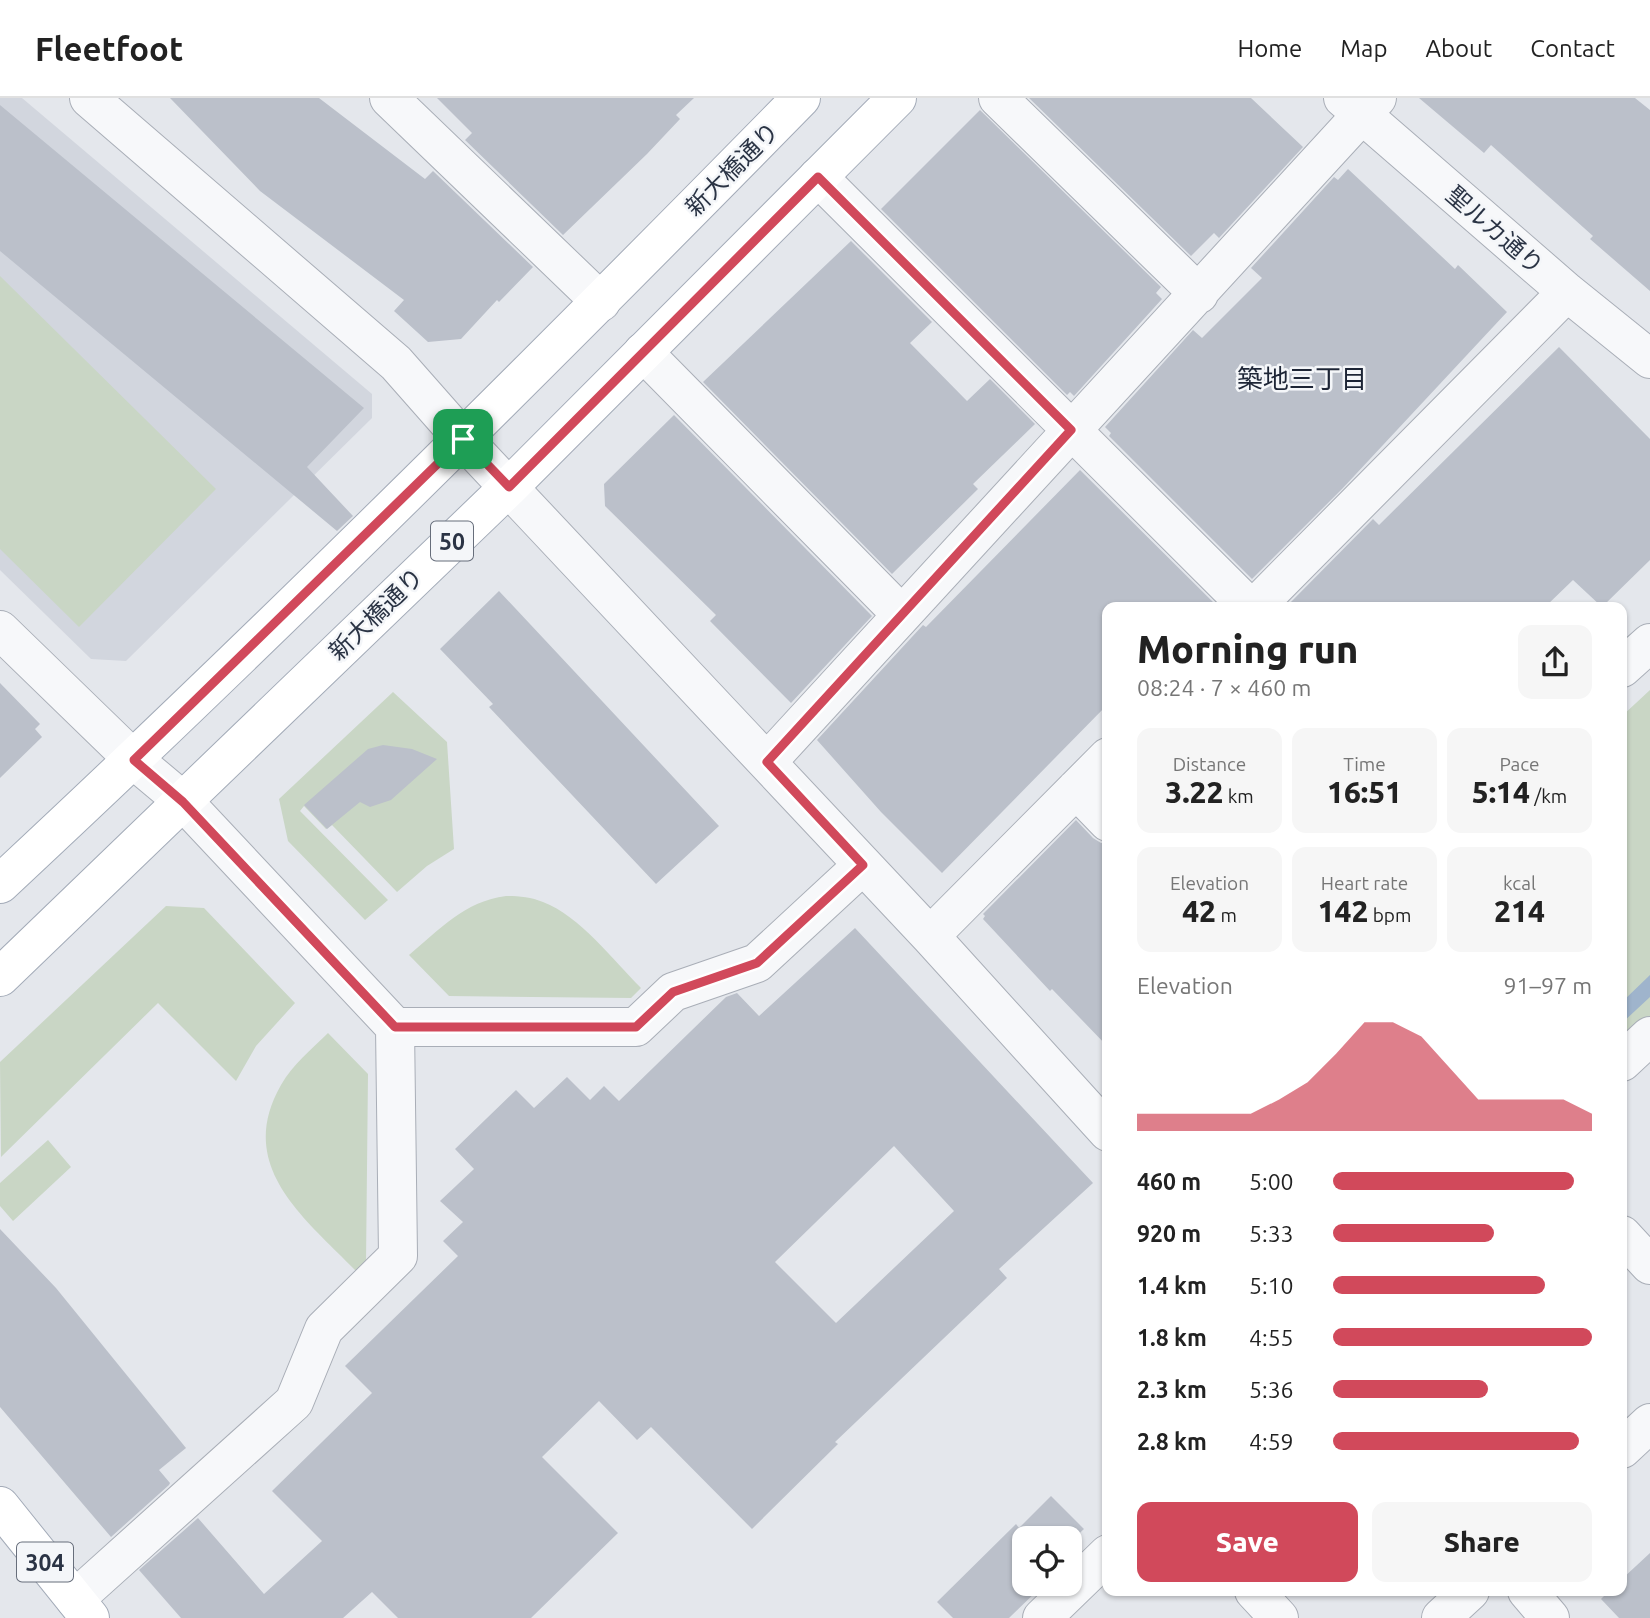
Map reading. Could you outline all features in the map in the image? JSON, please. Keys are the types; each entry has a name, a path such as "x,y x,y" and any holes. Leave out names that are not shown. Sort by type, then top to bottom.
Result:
{"main road":[{"name":"新大橋通り","path":"0,884 134,760 463,439 801,98"},
{"name":"新大橋通り","path":"0,978 509,487 897,98"},
{"name":"304","path":"0,1506 83,1608"}],"street":[{"path":"89,98 396,363 463,439 930,936 1102,1125"},
{"path":"389,98 601,302"},
{"path":"998,98 1199,293"},
{"path":"767,762 1199,293 1361,104"},
{"name":"聖ルカ通り","path":"1361,104 1567,292 1650,359"},
{"path":"818,177 1244,602"},
{"path":"1260,602 1567,292"},
{"path":"643,352 902,615"},
{"path":"0,630 134,760 183,802 395,1027 398,1256 324,1329 294,1402 83,1608"},
{"path":"1627,663 1650,642"},
{"path":"930,936 1102,763"},
{"path":"1076,789 1102,816"},
{"path":"395,1027 636,1027 673,992 757,963 863,865"},
{"path":"1627,1058 1650,1037"},
{"path":"1627,1240 1650,1265"},
{"path":"1627,1444 1650,1423"},
{"path":"1042,1618 1102,1560"},
{"path":"1259,1596 1279,1618"},
{"path":"1441,1618 1465,1596"},
{"path":"1531,1596 1550,1618"}],"shaded area":[{"path":"0,98 22,98 372,394 372,418 126,661 91,659 0,570"}],"green space":[{"path":"0,276 216,489 79,627 0,549"},
{"path":"1650,690 1650,1017 1627,1038 1627,711"},
{"path":"393,692 447,742 454,849 427,866 397,892 332,825 326,829 304,806 300,811 388,900 365,920 288,841 279,799"},
{"path":"506,896 538,900 570,917 641,988 631,998 449,996 409,955 465,910"},
{"path":"166,906 204,908 295,1003 256,1046 236,1081 158,1003 1,1157 0,1062"},
{"path":"328,1033 368,1074 366,1263 357,1272 298,1211 282,1189 271,1166 266,1141 269,1114 281,1085 296,1064"},
{"path":"48,1140 71,1167 13,1221 0,1206 0,1183"}],"water":[{"path":"1650,975 1650,997 1627,1018 1627,997"}],"building":[{"path":"170,98 319,98 425,179 433,171 533,267 499,302 497,300 461,339 428,342 394,311 404,300 260,191"},
{"path":"437,98 694,98 676,115 680,119 647,154 563,235 465,140 472,133"},
{"path":"1029,98 1251,98 1303,147 1219,238 1214,233 1191,256"},
{"path":"1419,98 1635,98 1650,110 1650,291 1590,239 1593,236 1491,145 1484,153"},
{"path":"0,105 364,408 307,467 353,516 337,531 0,251"},
{"path":"980,110 1161,287 1156,293 1162,299 1074,396 1070,392 1067,395 881,209"},
{"path":"1348,169 1455,269 1458,265 1507,312 1342,489 1252,579 1109,436 1111,433 1105,427 1193,330 1202,338 1262,278 1251,268 1334,177 1338,180"},
{"path":"851,241 932,322 910,343 967,401 990,379 1035,424 973,484 978,489 892,574 703,382"},
{"path":"1559,347 1650,439 1650,560 1607,602 1597,602 1573,580 1550,602 1291,602 1373,519 1379,525"},
{"path":"674,415 872,616 791,703 710,621 716,615 605,506 604,484"},
{"path":"1080,470 1213,602 1102,602 1102,710 942,873 881,812 817,740 923,625 926,627"},
{"path":"499,591 719,826 656,884 489,707 493,704 440,649"},
{"path":"0,683 40,724 35,729 42,737 0,778"},
{"path":"383,745 412,749 437,759 391,800 370,807 360,802 327,829 304,805 368,749"},
{"path":"1076,820 1093,838 1102,843 1102,1041 1052,989 1050,991 983,919 983,914"},
{"path":"855,928 1093,1183 999,1269 1007,1278 835,1442 838,1444 752,1529 651,1427 637,1440 599,1401 542,1457 618,1533 531,1618 398,1618 372,1592 343,1618 181,1618 139,1570 198,1518 264,1594 322,1541 272,1491 372,1393 345,1366 458,1256 443,1241 463,1222 440,1201 474,1169 455,1149 516,1090 534,1108 567,1077 590,1100 604,1086 619,1101 726,997 737,993 759,1016","holes":["894,1146 954,1211 836,1323 775,1262"]},
{"path":"0,1229 56,1288 186,1448 159,1470 169,1485 111,1537 0,1407"},
{"path":"1051,1496 1081,1526 1021,1526"},
{"path":"1012,1528 1012,1596 1032,1596 1009,1618 953,1618 937,1602"},
{"path":"1650,1553 1650,1618 1619,1618 1601,1599 1604,1596 1627,1596 1627,1574"}],"district":[{"name":"築地三丁目","path":"1302,378"}],"route":[{"path":"818,177 1071,430 767,762 863,865 757,963 673,992 636,1027 395,1027 183,802 134,760 463,439 509,487 818,177"}]}
